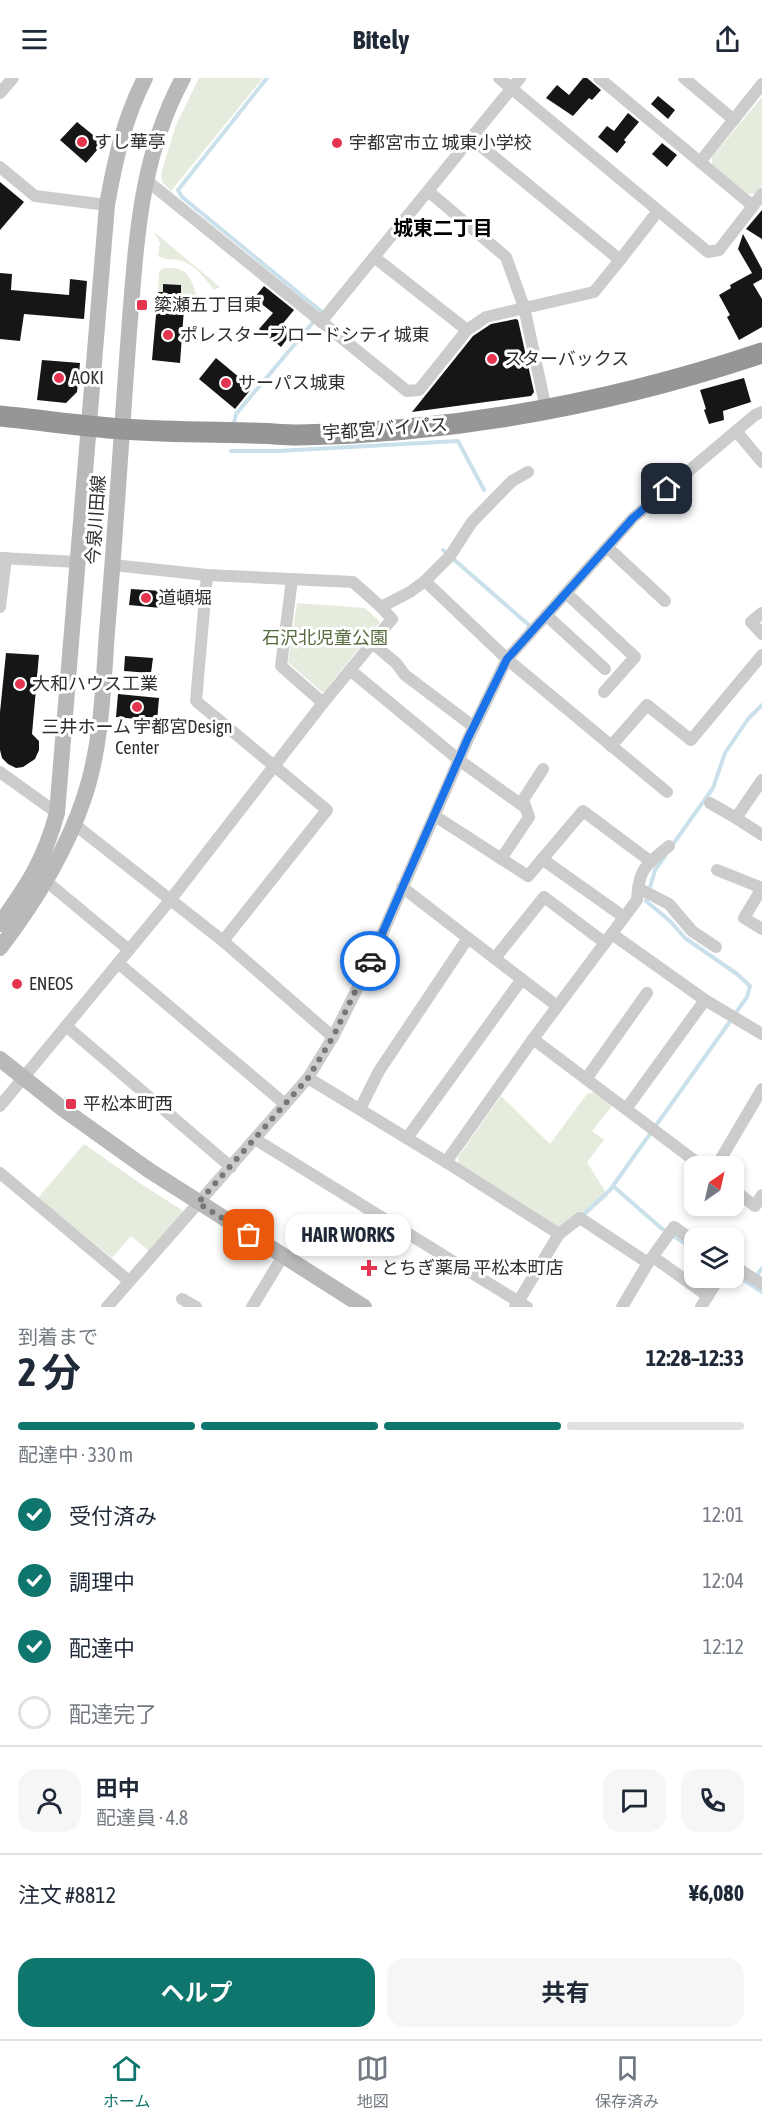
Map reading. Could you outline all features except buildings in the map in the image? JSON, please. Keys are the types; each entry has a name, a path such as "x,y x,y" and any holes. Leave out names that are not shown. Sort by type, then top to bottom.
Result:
{"highway":[{"name":"宇都宮バイパス","path":"0,416 122,429 297,435 444,425 546,409 643,388 762,353"}],"street":[{"path":"0,93 13,78"},
{"name":"今泉川田線","path":"0,924 32,879 44,856 57,813 107,205 115,157 124,124 145,78"},
{"name":"今泉川田線","path":"0,948 46,881 74,824 91,775 96,745 113,565 135,251 145,179 161,123 183,78"},
{"path":"499,78 708,252 719,250 762,194"},
{"path":"321,322 520,78"},
{"path":"684,78 734,120"},
{"path":"602,79 753,206"},
{"path":"700,162 762,84"},
{"path":"471,138 620,260"},
{"path":"0,167 35,196 107,205"},
{"path":"145,179 407,391 419,390 467,330 486,317 594,292 658,211"},
{"path":"428,191 506,257 524,307 546,409"},
{"path":"374,257 467,330"},
{"path":"107,1307 308,1078 333,1037 365,973 459,760 507,659 633,518 736,431 762,412"},
{"path":"736,431 762,462"},
{"path":"381,607 410,592 424,581 450,556 472,522 512,481 528,471"},
{"path":"607,547 665,601"},
{"path":"0,607 3,558 78,562"},
{"path":"0,1106 171,899 323,703 392,619 353,582 207,575 113,565"},
{"path":"207,575 196,701 327,810 223,941"},
{"path":"292,579 281,666 323,703"},
{"path":"424,581 507,659 667,792"},
{"path":"566,593 635,657 604,692"},
{"path":"762,613 751,622 762,634"},
{"path":"546,615 605,669"},
{"path":"372,643 414,682 474,727"},
{"path":"611,746 647,705 691,740 762,654"},
{"path":"350,670 459,760 526,808"},
{"path":"501,859 529,817 523,800 543,769"},
{"path":"1,776 57,813"},
{"path":"736,818 762,780"},
{"path":"710,803 762,835"},
{"path":"435,816 528,876 583,811 651,861"},
{"path":"74,824 223,941 333,1037"},
{"path":"446,1162 557,1006 637,900 639,877 651,861 669,846"},
{"path":"542,859 624,917"},
{"path":"717,870 762,888 744,918 762,929"},
{"path":"46,881 129,950"},
{"path":"402,887 557,1006"},
{"path":"638,888 669,904 692,931 716,948"},
{"path":"495,958 544,897 762,1034"},
{"path":"360,1109 379,1071 468,938"},
{"path":"118,963 285,1104"},
{"path":"407,1138 522,979"},
{"path":"586,1079 647,993"},
{"path":"626,1109 705,1000"},
{"path":"66,1026 231,1167"},
{"path":"533,1039 688,1156"},
{"path":"0,1059 106,1141 198,1203 364,1307"},
{"path":"308,1078 559,1234"},
{"path":"722,1156 762,1089"},
{"path":"255,1138 520,1305 559,1234 580,1218 650,1260 705,1301 713,1288"},
{"path":"0,1173 129,1281"},
{"path":"744,1198 755,1206 762,1195"},
{"path":"621,1307 674,1227 684,1234"},
{"path":"252,1307 283,1256"},
{"path":"744,1272 762,1284"},
{"path":"182,1299 196,1307"}],"green space":[{"path":"199,78 263,78 171,191 162,182 161,174 176,125"},
{"path":"762,97 762,186 755,194 748,194 712,165 712,157"},
{"path":"154,232 220,287 214,290 200,273 187,263 158,256 160,243"},
{"path":"163,268 180,270 187,274 198,297 198,307 193,310 184,310 185,295 181,294 181,285 164,284 163,292 158,292 159,272"},
{"name":"石沢北児童公園","path":"297,603 365,608 380,622 323,693 288,662"},
{"path":"595,1092 613,1105 592,1131 604,1140 587,1162 608,1196 586,1215 580,1211 559,1228 459,1165 458,1157 501,1096 550,1144 587,1094"},
{"path":"84,1144 182,1210 181,1217 149,1251 131,1236 112,1258 38,1198"}],"waterway":[{"path":"267,78 178,190 182,197 322,312 320,314"},
{"path":"233,427 236,414 315,320"},
{"path":"231,451 278,451 458,441 484,490"},
{"path":"443,550 530,626 528,629"},
{"path":"671,847 713,788 725,753 748,719 762,705"},
{"path":"665,856 655,870 646,901 670,921 685,938 737,974 750,986 747,997 735,1014"},
{"path":"584,1214 610,1190 731,1020"},
{"path":"613,1186 661,1228 684,1243"},
{"path":"756,1277 762,1268"},
{"path":"744,1280 762,1292"}],"way so far":[{"path":"249,1235 198,1203 308,1078 333,1037 370,961"}],"place":[{"name":"すし華亭","path":"82,142"},
{"name":"宇都宮市立 城東小学校","path":"337,143"},
{"name":"簗瀬五丁目東","path":"142,305"},
{"name":"ポレスターブロードシティ城東","path":"168,335"},
{"name":"スターバックス","path":"492,359"},
{"name":"AOKI","path":"59,378"},
{"name":"サーパス城東","path":"226,383"},
{"name":"道頓堀","path":"146,598"},
{"name":"大和ハウス工業","path":"20,684"},
{"name":"三井ホーム 宇都宮Design Center","path":"137,707"},
{"name":"ENEOS","path":"17,984"},
{"name":"平松本町西","path":"71,1104"},
{"name":"HAIR WORKS","path":"249,1235"},
{"name":"とちぎ薬局 平松本町店","path":"369,1268"}],"district":[{"name":"城東二丁目","path":"443,228"}],"route":[{"path":"370,961 468,738 507,659 633,518 667,489"}]}
